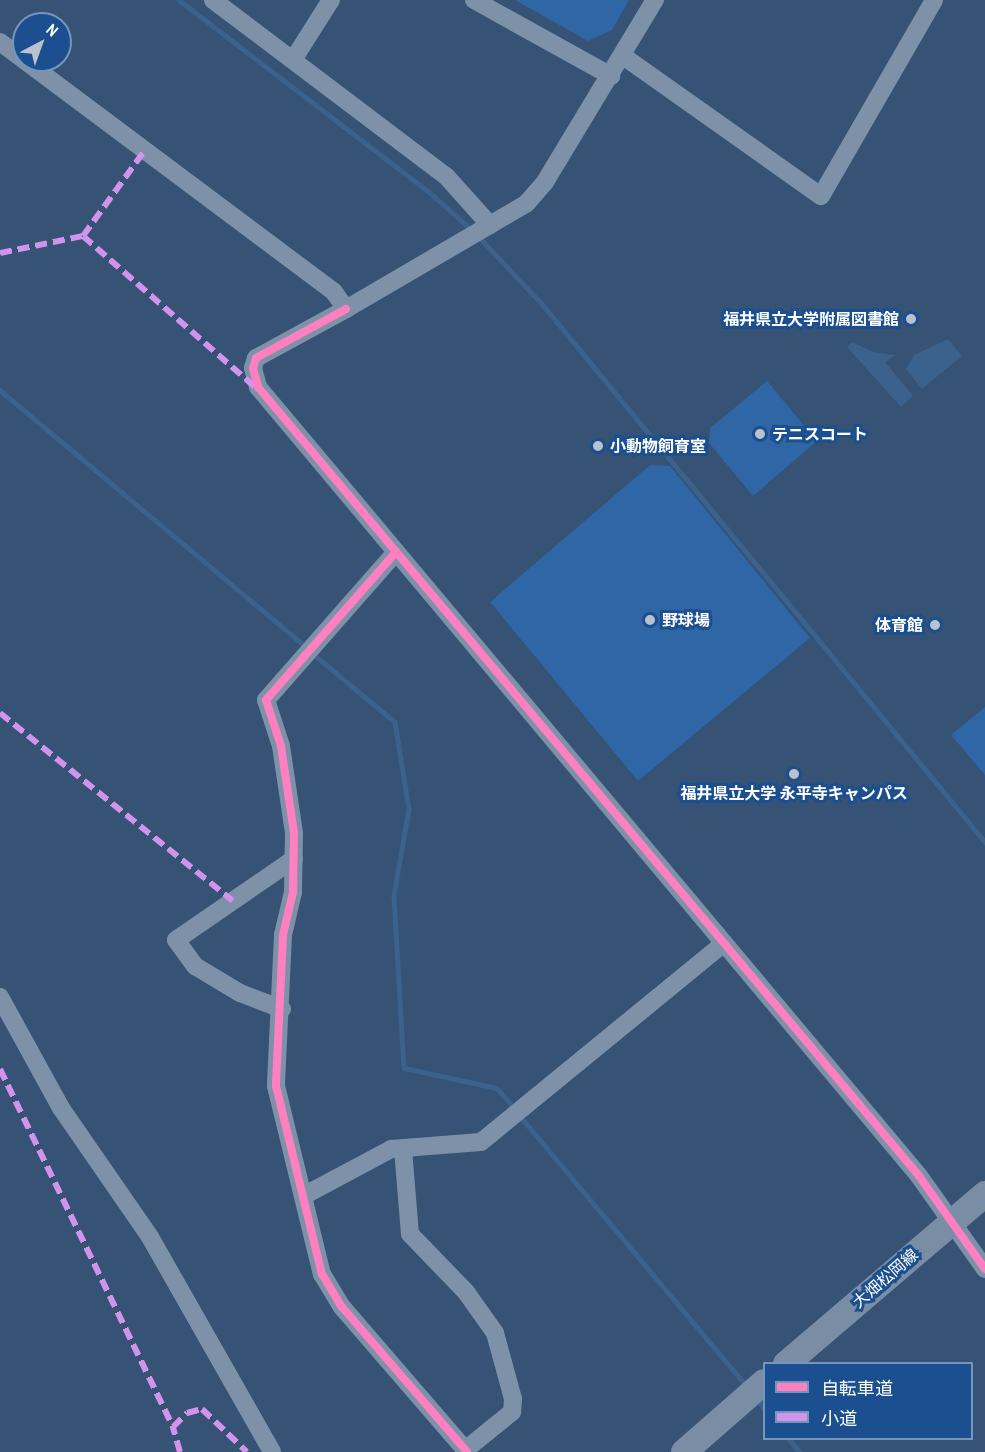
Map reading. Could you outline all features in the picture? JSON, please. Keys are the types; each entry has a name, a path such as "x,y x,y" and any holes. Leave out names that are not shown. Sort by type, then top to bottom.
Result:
{"main road":[{"name":"大畑松岡線","path":"788,1362 985,1194"},
{"path":"684,1452 763,1384"}],"street":[{"path":"213,0 446,176 490,225"},
{"path":"293,60 331,0"},
{"path":"474,0 611,76"},
{"path":"655,0 546,182 526,204 345,309 266,351 256,358 253,368 258,387 953,1220 959,1237 985,1269"},
{"path":"623,56 821,196 934,0"},
{"path":"0,42 334,292 345,309"},
{"path":"396,552 266,700 281,746 294,833 293,892 284,935 282,1009 276,1086 305,1195 313,1248 321,1274 337,1299 466,1451 512,1412 513,1399 495,1333 466,1292 410,1234 403,1149"},
{"path":"282,1009 240,993 195,966 176,939 294,859"},
{"path":"305,1195 391,1149 481,1142 724,943"},
{"path":"0,997 61,1108 150,1237 272,1452"}],"shaded area":[{"path":"515,0 629,0 612,30 588,41"},
{"path":"948,339 962,356 922,389 906,369 914,355"},
{"path":"852,342 873,352 895,355 885,362 913,396 901,407 847,347"},
{"name":"テニスコート","path":"767,381 817,441 753,496 709,443 710,428"},
{"name":"野球場","path":"650,465 670,466 810,638 638,781 490,602"},
{"path":"985,707 985,775 951,735"}],"waterway":[{"path":"179,0 428,191 473,231"},
{"path":"479,237 543,305 985,842"},
{"path":"0,390 306,647"},
{"path":"312,653 395,722 409,809 394,896 404,1068 497,1088 515,1109"},
{"path":"520,1116 746,1385"},
{"path":"757,1399 763,1407"},
{"path":"790,1440 800,1452"}],"marked path":[{"path":"83,236 145,150"},
{"path":"0,253 83,236 256,388"},
{"path":"0,713 233,901"},
{"path":"0,1069 173,1427"},
{"path":"180,1452 173,1427 187,1413 202,1409 247,1452"}],"cycle path":[{"path":"346,309 256,358 253,368 258,387 919,1176 985,1269"},
{"path":"396,552 266,700 281,746 294,833 293,892 283,935 276,1086 322,1274 342,1307 467,1452"}],"place":[{"name":"福井県立大学附属図書館","path":"911,319"},
{"name":"テニスコート","path":"760,434"},
{"name":"小動物飼育室","path":"598,446"},
{"name":"野球場","path":"650,620"},
{"name":"体育館","path":"935,625"},
{"name":"福井県立大学 永平寺キャンパス","path":"794,774"}]}
